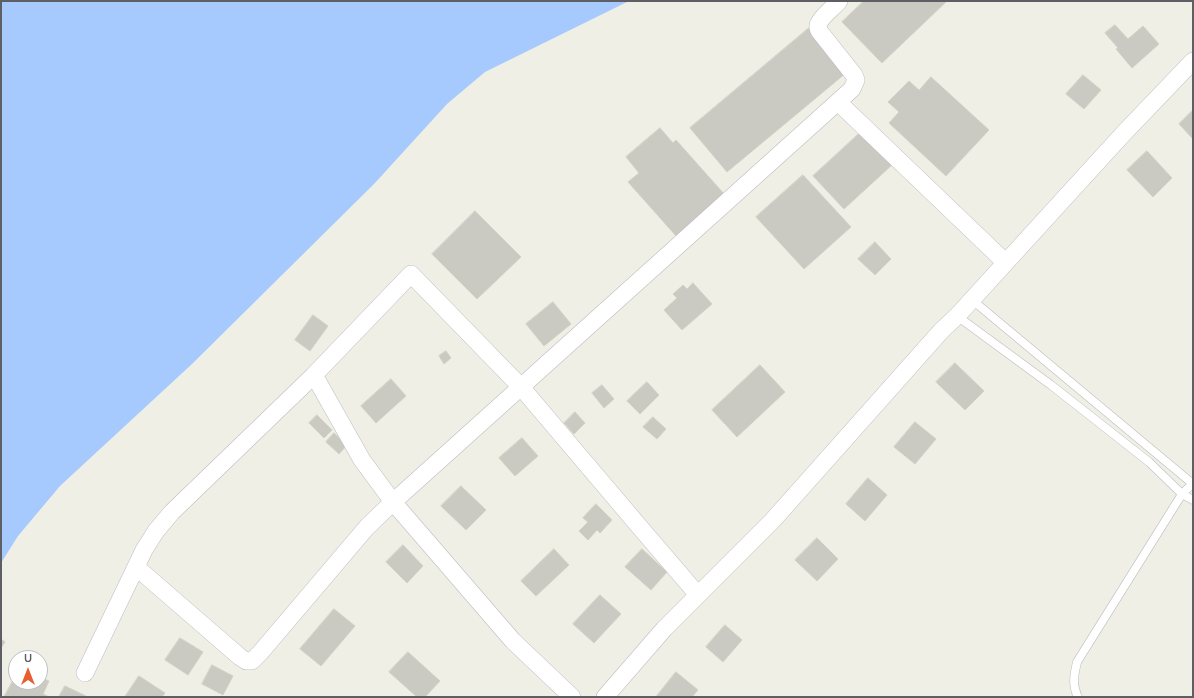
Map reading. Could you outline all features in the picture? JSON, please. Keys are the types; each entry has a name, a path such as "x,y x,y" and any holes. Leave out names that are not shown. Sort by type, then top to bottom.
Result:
{"street":[{"path":"136,567 240,657 246,661 252,661 366,527 852,89 856,80 854,75 818,28 818,24 839,1"},
{"path":"605,697 664,629 773,520 942,330 957,316 1123,134 1193,61"},
{"path":"838,102 1005,262"},
{"path":"86,673 144,550 156,531 172,512 314,375 411,274 522,387 698,595"},
{"path":"314,375 362,460 393,502 513,641 572,697"}],"lane":[{"path":"971,300 1193,483 1182,494 1077,662 1073,679 1075,691 1078,697"},
{"path":"957,316 1051,385 1136,452 1182,494 1193,500"}],"water":[{"path":"1,1 629,1 485,72 447,104 374,184 192,364 60,486 18,536 1,563"}],"building":[{"path":"864,1 947,1 882,63 842,22"},
{"path":"1115,25 1128,39 1143,26 1159,44 1132,68 1105,33"},
{"path":"809,28 846,73 727,172 690,128"},
{"path":"1083,75 1101,90 1084,109 1066,94"},
{"path":"931,77 989,130 946,176 889,123 899,112 888,102 909,81 919,90"},
{"path":"1193,110 1193,139 1179,124"},
{"path":"660,128 673,143 676,140 725,195 677,237 628,182 639,173 626,157"},
{"path":"862,131 893,164 844,209 813,176"},
{"path":"1147,151 1172,178 1153,197 1127,170"},
{"path":"803,175 851,227 804,269 756,217"},
{"path":"475,211 521,257 477,299 432,254"},
{"path":"875,242 891,259 875,275 858,259"},
{"path":"693,283 712,304 682,330 664,310 677,298 673,294 683,285 687,289"},
{"path":"553,302 571,324 544,346 526,324"},
{"path":"313,315 328,326 310,351 295,340"},
{"path":"446,351 451,358 444,364 439,356"},
{"path":"955,363 984,391 965,410 936,382"},
{"path":"760,365 785,392 737,437 712,410"},
{"path":"391,379 406,396 376,423 361,406"},
{"path":"647,382 659,395 640,414 627,401"},
{"path":"602,385 614,399 604,408 592,393"},
{"path":"575,412 585,423 574,434 564,423"},
{"path":"317,415 332,430 324,438 309,423"},
{"path":"653,417 666,429 657,439 643,427"},
{"path":"915,422 936,439 915,464 894,447"},
{"path":"334,433 347,445 339,454 326,442"},
{"path":"522,438 538,456 515,476 499,458"},
{"path":"868,478 887,495 865,521 846,504"},
{"path":"461,486 486,510 466,530 441,506"},
{"path":"596,504 612,520 600,533 597,530 588,540 579,531 588,522 583,518"},
{"path":"817,538 838,559 817,581 795,560"},
{"path":"403,545 423,566 407,583 386,562"},
{"path":"554,549 569,565 536,596 521,581"},
{"path":"642,549 667,572 651,590 625,567"},
{"path":"600,595 621,614 594,643 573,624"},
{"path":"334,609 355,626 321,666 300,649"},
{"path":"725,625 742,640 723,662 706,647"},
{"path":"180,638 203,652 188,675 165,660"},
{"path":"1,639 5,642 1,648"},
{"path":"408,652 440,681 425,697 417,697 389,672"},
{"path":"212,665 233,676 223,695 202,684"},
{"path":"676,672 698,690 692,697 656,697"},
{"path":"139,676 165,693 162,697 125,697"},
{"path":"65,686 86,696 86,697 59,697"},
{"path":"8,690 45,690 43,694 49,697 4,697"}]}
